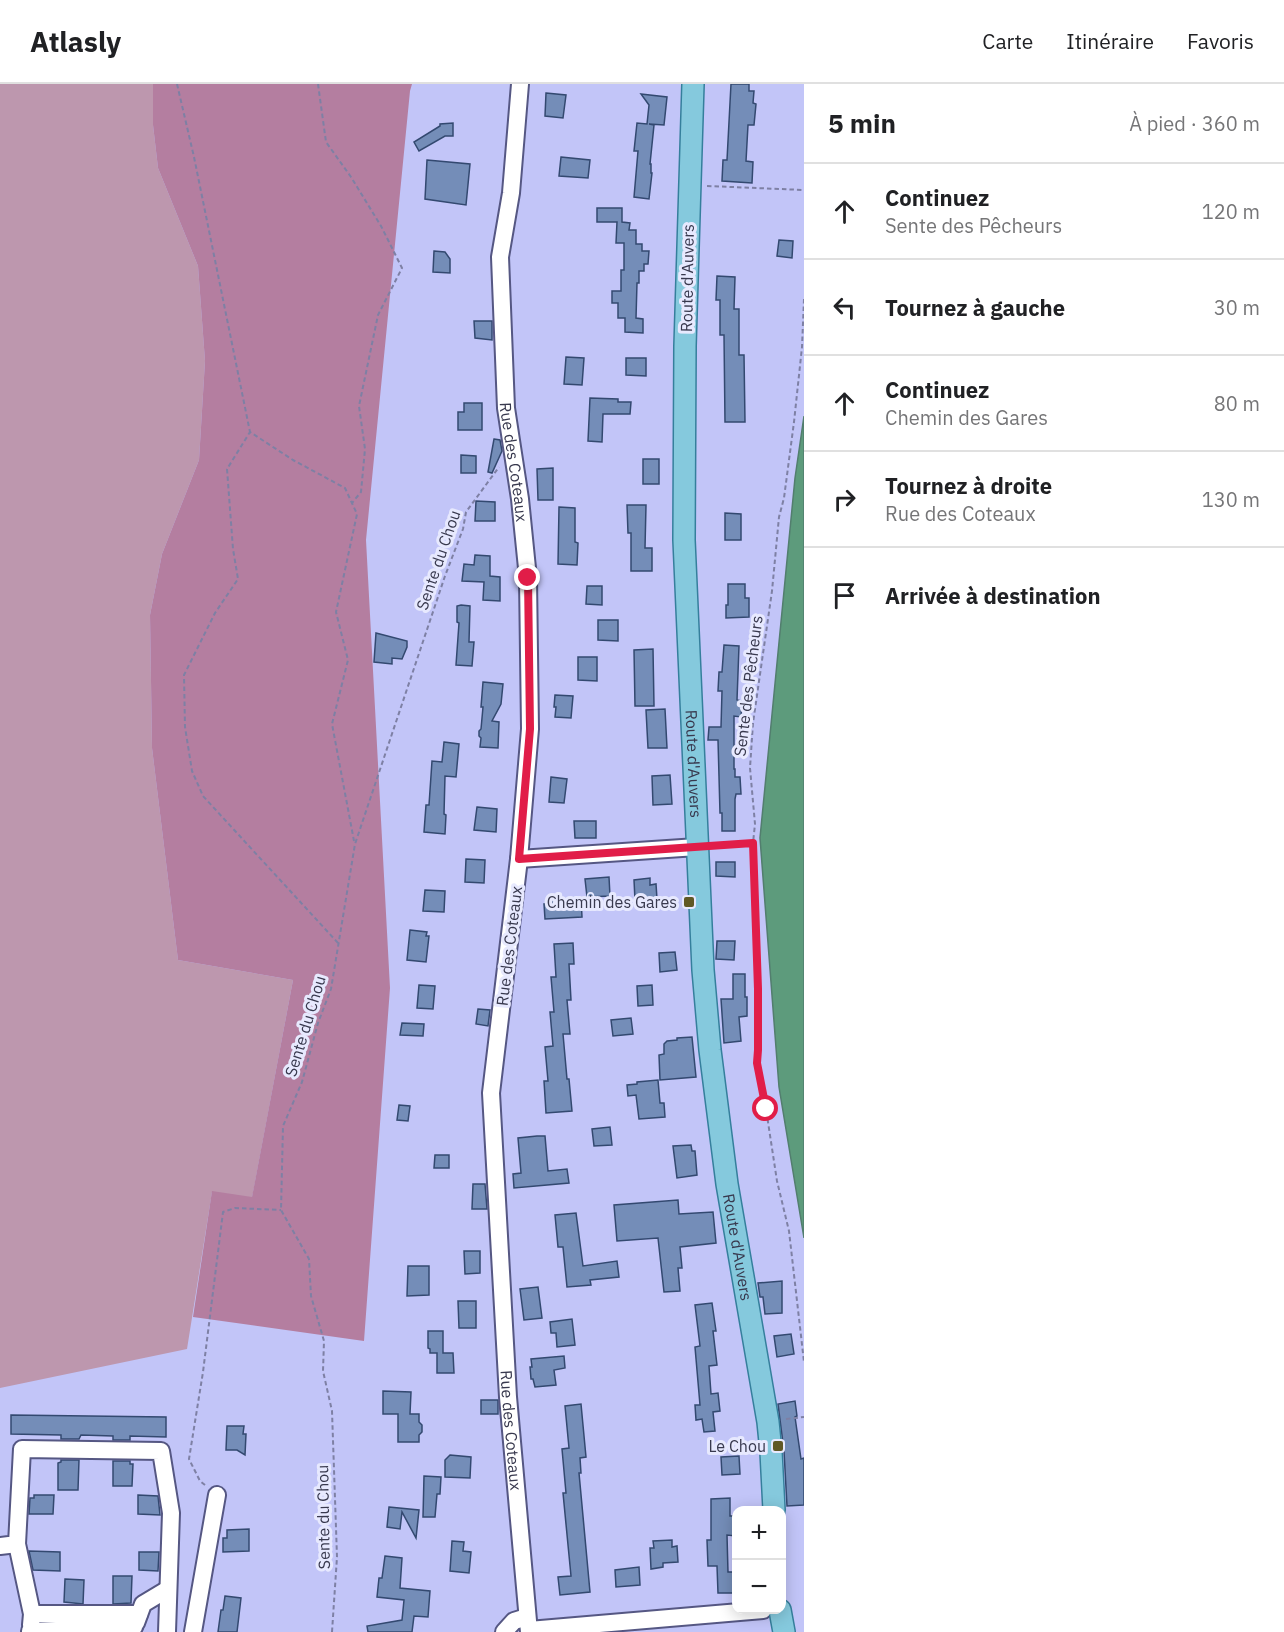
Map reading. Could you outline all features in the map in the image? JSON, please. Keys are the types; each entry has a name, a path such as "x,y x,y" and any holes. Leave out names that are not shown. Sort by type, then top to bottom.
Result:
{"main road":[{"name":"Route d'Auvers","path":"693,84 685,345 684,540 703,970 710,1050 727,1184 768,1422 774,1506"},
{"path":"781,1614 784,1632"}],"street":[{"name":"Rue des Coteaux","path":"520,84 510,193 500,257 506,408 513,448 528,578 530,729 519,859 491,1093 508,1397 529,1626"},
{"path":"519,859 697,847"},
{"path":"137,1625 30,1631 32,1614 8,1545 22,1449 161,1451 171,1513 167,1632"},
{"path":"193,1632 217,1495"},
{"path":"137,1625 143,1604 168,1589"},
{"path":"504,1632 514,1621 529,1626 732,1612"},
{"path":"32,1614 137,1625"}],"path":[{"path":"177,84 250,432 227,469 233,549 238,579 215,613 184,675 185,727 192,771 203,796 339,943"},
{"path":"318,84 326,142 363,196 402,268 378,315 359,406 365,449 361,492 352,503"},
{"path":"689,185 804,190"},
{"name":"Sente des Pêcheurs","path":"804,299 802,347 794,422 784,498 779,518 772,591 753,723 750,768 755,824 753,843 758,989 757,1063 777,1181 789,1231 804,1362"},
{"path":"250,432 293,460 345,488 357,514 336,612 348,660 332,724 355,844"},
{"name":"Sente du Chou","path":"332,1632 337,1557 332,1411 323,1371 324,1341 311,1296 309,1259 281,1210 283,1126 302,1082 318,1023 331,989 355,844 463,529 466,512 513,448"},
{"path":"697,847 753,843"},
{"path":"217,1495 200,1481 189,1459 203,1372 223,1212 235,1208 281,1210"}],"shaded area":[{"path":"0,84 153,84 153,125 158,168 198,266 205,361 199,460 162,554 150,615 152,748 178,960 293,980 252,1198 212,1192 187,1349 0,1388"},
{"path":"153,84 412,84 366,540 390,988 364,1341 193,1317 212,1191 252,1197 293,980 178,960 152,748 150,615 162,554 199,460 205,361 198,266 158,168 153,125"},
{"path":"804,416 804,1238 779,1087 760,838 795,478"}],"building":[{"path":"731,84 749,84 749,91 754,91 753,103 756,104 754,125 748,125 746,161 753,162 752,183 722,181 723,160 727,160"},
{"path":"546,93 566,95 563,118 545,116"},
{"path":"641,94 667,97 664,125 649,124 654,125 649,199 634,197 638,151 634,151 637,123 647,124 649,105"},
{"path":"453,123 453,136 445,136 419,151 414,142 440,124"},
{"path":"561,157 590,160 588,178 559,176"},
{"path":"427,160 470,164 466,205 425,199"},
{"path":"597,208 622,208 622,222 630,223 629,230 636,230 636,244 642,244 642,251 649,251 648,264 644,264 644,271 639,271 639,283 637,283 636,318 643,319 643,333 625,332 625,318 618,318 618,303 612,303 612,291 621,291 624,243 616,243 617,222 597,222"},
{"path":"779,240 793,241 792,258 777,256"},
{"path":"434,251 445,252 450,259 450,273 433,272"},
{"path":"717,276 735,277 734,309 739,309 739,355 744,355 745,422 725,422 724,335 720,335 720,300 716,300"},
{"path":"474,321 492,321 492,340 475,338"},
{"path":"566,357 584,358 582,385 564,384"},
{"path":"626,358 646,358 646,376 626,375"},
{"path":"590,398 631,402 630,414 603,414 602,442 588,441"},
{"path":"464,403 482,403 482,430 458,430 458,412 464,412"},
{"path":"494,439 500,440 502,451 492,473 488,472"},
{"path":"461,455 476,456 476,473 461,473"},
{"path":"643,459 659,459 659,484 643,484"},
{"path":"553,468 553,500 538,500 537,469"},
{"path":"476,501 495,502 495,521 475,521"},
{"path":"627,505 646,505 645,548 652,548 652,571 631,571 631,533 628,533"},
{"path":"559,507 575,508 577,565 558,564"},
{"path":"725,513 741,514 741,540 725,540"},
{"path":"475,555 490,556 490,576 500,577 500,601 483,600 484,582 462,581 464,564 474,565"},
{"path":"728,584 745,584 745,598 749,598 749,617 726,618"},
{"path":"587,586 602,586 602,605 586,604"},
{"path":"457,606 470,606 469,642 474,642 472,666 456,665 459,623 457,622"},
{"path":"598,620 618,620 618,641 598,640"},
{"path":"376,633 407,641 402,659 392,658 392,664 374,662"},
{"path":"724,645 739,646 737,700 742,701 741,717 734,716 734,769 735,777 740,777 741,794 736,794 735,799 735,831 722,831 718,740 708,740 709,727 721,727 722,691 718,691"},
{"path":"653,649 654,706 635,706 634,650"},
{"path":"578,657 597,657 597,681 578,680"},
{"path":"483,682 503,684 501,704 492,721 499,722 498,748 480,747"},
{"path":"555,695 573,696 571,718 555,717"},
{"path":"665,709 667,748 648,748 646,710"},
{"path":"444,742 459,744 456,777 445,776 445,834 424,832 426,805 429,805 432,761 442,762"},
{"path":"670,775 672,804 653,805 652,776"},
{"path":"551,777 567,779 564,803 549,802"},
{"path":"477,807 497,809 496,832 474,830"},
{"path":"574,821 596,821 596,838 575,838"},
{"path":"466,859 485,860 484,883 465,882"},
{"path":"716,862 735,862 735,877 716,876"},
{"path":"609,877 610,896 587,897 585,879"},
{"path":"650,878 650,885 656,884 657,899 635,900 634,880"},
{"path":"425,890 445,891 444,912 423,911"},
{"path":"581,898 582,917 545,919 544,904 552,903 551,900"},
{"path":"410,930 427,932 426,936 429,936 426,962 407,960"},
{"path":"717,941 735,941 734,960 716,959"},
{"path":"573,943 574,964 569,964 571,1000 567,1000 570,1034 563,1034 572,1111 546,1113 544,1081 548,1081 545,1047 553,1046 550,1012 554,1012 551,977 556,977 554,944"},
{"path":"675,952 677,970 660,972 659,953"},
{"path":"733,974 745,974 747,1016 739,1017 741,1041 724,1043 721,999 733,999"},
{"path":"419,985 435,986 433,1009 417,1008"},
{"path":"652,985 653,1005 638,1006 637,986"},
{"path":"478,1009 490,1010 488,1026 476,1024"},
{"path":"631,1018 633,1034 613,1036 611,1020"},
{"path":"402,1023 424,1024 423,1036 400,1035"},
{"path":"692,1037 696,1077 660,1080 659,1055 664,1054 664,1044 667,1041 677,1040 677,1038"},
{"path":"658,1080 660,1103 664,1103 665,1117 639,1119 636,1095 628,1096 627,1085"},
{"path":"399,1105 410,1106 408,1121 397,1120"},
{"path":"610,1127 612,1145 594,1146 592,1129"},
{"path":"545,1136 548,1171 567,1169 569,1183 514,1188 513,1174 521,1173 518,1138"},
{"path":"691,1145 692,1151 695,1151 697,1175 677,1178 673,1146"},
{"path":"435,1155 449,1155 449,1168 434,1168"},
{"path":"473,1184 485,1184 487,1209 472,1209"},
{"path":"678,1200 679,1214 713,1212 716,1243 680,1247 682,1268 678,1268 680,1291 664,1292 658,1238 617,1241 614,1205"},
{"path":"576,1213 583,1266 617,1261 619,1277 590,1280 591,1285 567,1287 563,1247 558,1247 555,1215"},
{"path":"464,1251 480,1251 480,1273 465,1274"},
{"path":"408,1266 429,1266 429,1295 407,1296"},
{"path":"782,1281 782,1313 765,1314 758,1283"},
{"path":"538,1287 542,1318 524,1320 520,1289"},
{"path":"458,1301 476,1301 476,1328 459,1328"},
{"path":"712,1303 717,1365 709,1366 711,1394 718,1393 720,1411 713,1412 715,1431 704,1432 702,1419 696,1420 695,1405 700,1405 695,1347 700,1346 695,1305"},
{"path":"572,1319 575,1345 557,1347 556,1333 551,1333 550,1322"},
{"path":"428,1331 443,1331 443,1353 453,1353 454,1373 437,1373 437,1353 430,1353"},
{"path":"791,1334 794,1354 777,1357 774,1336"},
{"path":"564,1356 565,1368 554,1370 556,1385 535,1387 531,1379 531,1359"},
{"path":"383,1391 411,1392 410,1414 419,1414 419,1422 422,1425 419,1442 398,1442 398,1414 383,1414"},
{"path":"481,1400 498,1400 498,1414 481,1414"},
{"path":"795,1401 801,1459 804,1458 804,1505 787,1506 784,1451 778,1404"},
{"path":"581,1404 586,1457 580,1458 581,1473 579,1473 590,1592 560,1595 558,1577 571,1576 563,1493 566,1493 562,1449 569,1448 565,1406"},
{"path":"11,1415 166,1417 166,1437 130,1436 130,1440 113,1440 113,1436 81,1435 79,1439 61,1439 61,1435 11,1434"},
{"path":"227,1426 244,1426 245,1455 237,1450 226,1450"},
{"path":"450,1455 471,1457 470,1478 445,1477 445,1460"},
{"path":"739,1456 740,1474 722,1475 721,1457"},
{"path":"61,1460 79,1460 78,1490 58,1490 58,1463"},
{"path":"113,1461 130,1461 130,1464 133,1464 132,1486 113,1486"},
{"path":"424,1476 441,1477 435,1517 423,1517"},
{"path":"34,1495 54,1495 53,1514 29,1514 30,1498 34,1498"},
{"path":"138,1495 158,1496 160,1515 138,1514"},
{"path":"730,1498 732,1536 727,1535 728,1572 732,1572 732,1593 718,1593 717,1566 708,1566 707,1540 711,1540 711,1499"},
{"path":"389,1507 419,1510 416,1538 402,1512 400,1529 387,1527"},
{"path":"249,1529 249,1551 223,1552 223,1538 227,1538 227,1530"},
{"path":"672,1540 672,1547 677,1546 678,1562 663,1563 663,1567 651,1569 650,1548 654,1548 653,1541"},
{"path":"452,1541 464,1542 463,1551 471,1552 469,1573 450,1571"},
{"path":"29,1551 60,1552 60,1571 33,1570"},
{"path":"139,1552 159,1552 158,1571 139,1570"},
{"path":"385,1556 402,1558 400,1588 430,1591 428,1617 414,1616 412,1632 368,1632 367,1626 402,1620 404,1600 377,1597"},
{"path":"639,1567 640,1585 616,1587 615,1570"},
{"path":"113,1576 132,1576 131,1603 113,1604"},
{"path":"65,1579 84,1580 83,1604 64,1602"},
{"path":"225,1596 241,1598 237,1632 218,1632"}],"place":[{"name":"Chemin des Gares","path":"689,902"},
{"name":"Le Chou","path":"778,1446"}],"route":[{"path":"528,578 530,729 519,859 753,843 758,989 757,1063 766,1109"}]}
